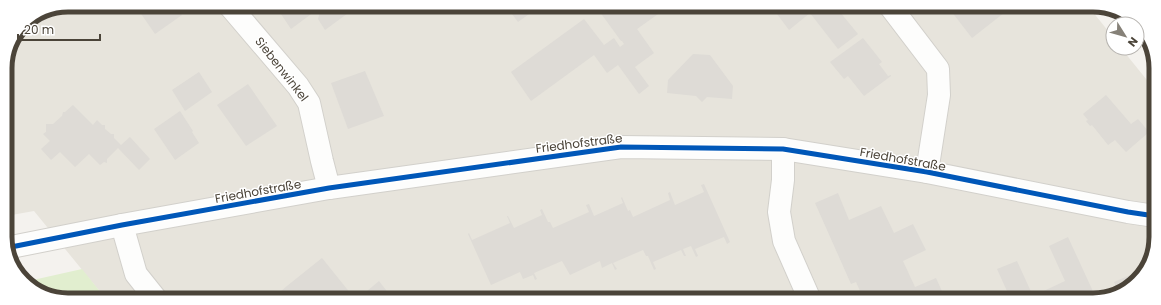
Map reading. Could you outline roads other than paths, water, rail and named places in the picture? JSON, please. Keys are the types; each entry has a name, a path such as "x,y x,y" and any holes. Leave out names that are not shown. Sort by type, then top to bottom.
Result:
{"street":[{"name":"Siebenwinkel","path":"235,12 298,86 309,103 329,188"},
{"path":"895,12 938,69 939,95 927,172"},
{"name":"Friedhofstraße","path":"13,247 122,225 329,188 621,147 783,149 927,172 1149,215"},
{"path":"783,149 783,180 779,212 784,240 807,293"},
{"path":"122,225 136,274 151,293"}]}
